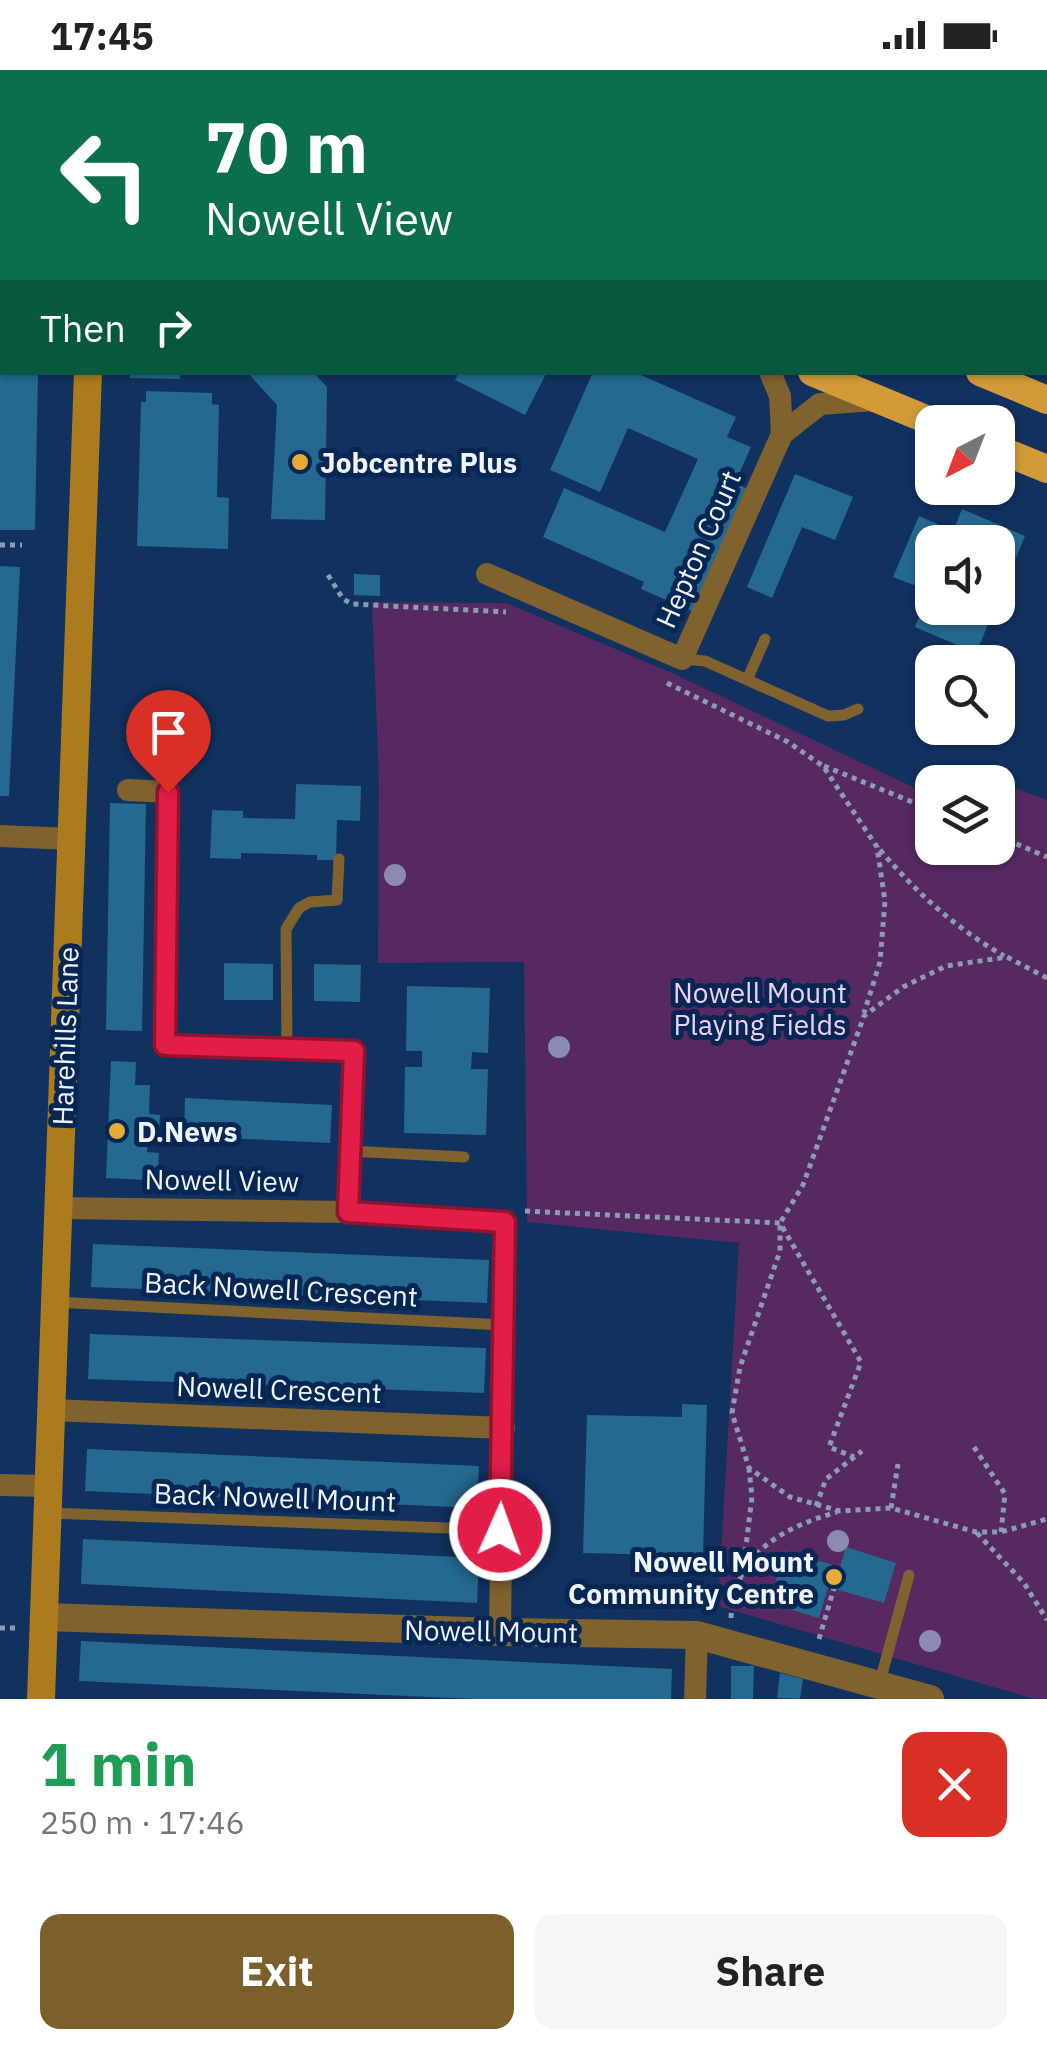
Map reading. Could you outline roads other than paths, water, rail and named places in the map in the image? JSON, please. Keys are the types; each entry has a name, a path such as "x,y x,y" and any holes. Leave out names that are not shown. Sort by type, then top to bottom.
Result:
{"highway":[{"path":"819,375 915,415"},
{"path":"987,375 1047,400"},
{"path":"1015,456 1047,469"}],"main road":[{"name":"Harehills Lane","path":"42,1699 88,375"}],"street":[{"path":"771,375 780,396 782,434"},
{"name":"Hepton Court","path":"486,574 682,659 782,434 820,404 877,400"},
{"path":"128,790 168,792 165,1045 354,1051 348,1212"},
{"path":"0,836 71,839"},
{"name":"Nowell View","path":"58,1208 348,1212 505,1222 504,1325"},
{"path":"500,1632 504,1325"},
{"name":"Nowell Crescent","path":"52,1410 504,1428"},
{"path":"0,1485 48,1500"},
{"name":"Nowell Mount","path":"44,1617 697,1635 930,1699"},
{"path":"695,1699 697,1635"}],"lane":[{"path":"748,680 765,639"},
{"path":"682,659 705,661 828,716 858,708"},
{"path":"287,1049 286,929 299,908 310,902 338,900 339,860"},
{"path":"350,1151 464,1157"},
{"name":"Back Nowell Crescent","path":"55,1302 504,1325"},
{"name":"Back Nowell Mount","path":"48,1500 500,1530"},
{"path":"878,1685 909,1575"}],"place":[{"name":"Jobcentre Plus","path":"300,462"},
{"name":"D.News","path":"117,1131"},
{"name":"Nowell Mount Community Centre","path":"834,1577"}],"park label":[{"name":"Nowell Mount Playing Fields","path":"760,1008"}]}
